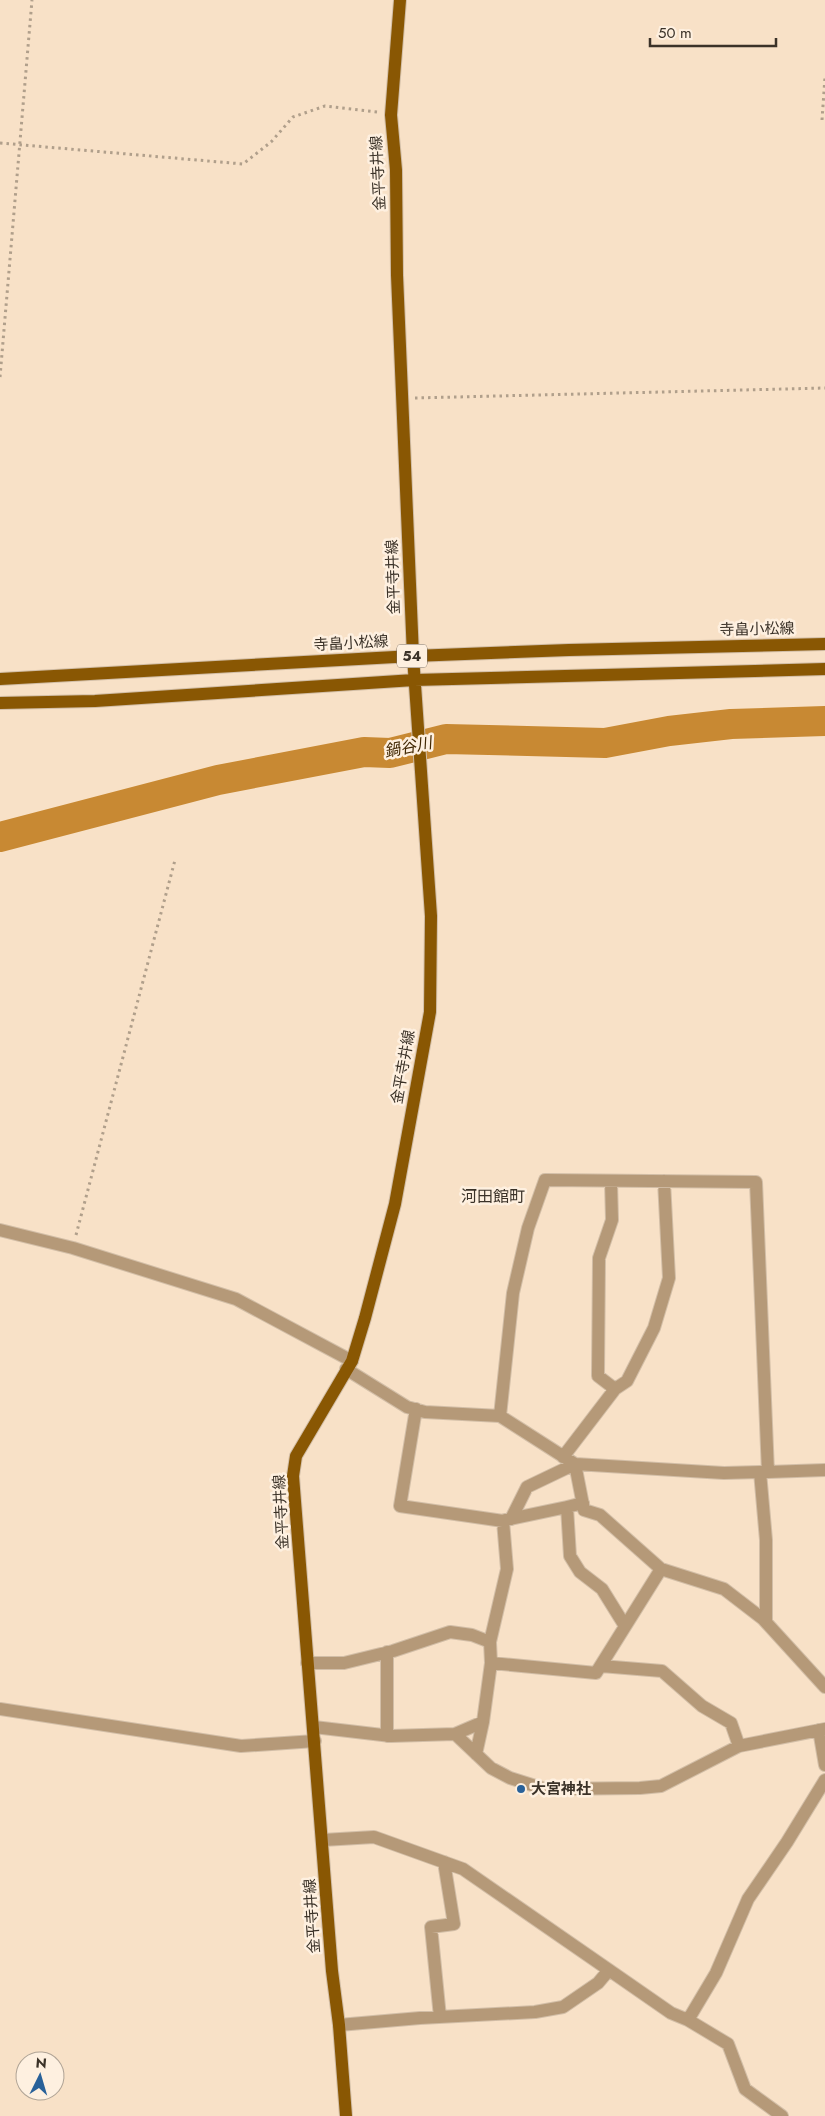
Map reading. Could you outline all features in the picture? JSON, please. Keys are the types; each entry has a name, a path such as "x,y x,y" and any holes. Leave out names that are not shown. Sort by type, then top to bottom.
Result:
{"main road":[{"name":"金平寺井線","path":"346,2116 339,2025 332,1971 293,1476 296,1456 350,1365 395,1204 430,1012 431,916 412,656 397,274 396,170 391,115 400,0"},
{"name":"寺畠小松線","path":"0,679 412,656 825,644"},
{"name":"54","path":"0,703 95,700 414,680 825,669"}],"street":[{"path":"500,1416 514,1293 528,1228 545,1180 756,1182 766,1540 766,1622"},
{"path":"611,1181 612,1220 599,1258 598,1376 615,1389"},
{"path":"563,1457 615,1389 627,1380 654,1328 669,1278 664,1182"},
{"path":"0,1230 73,1248 236,1299 350,1365 407,1407 425,1412 500,1416 575,1464 724,1473 825,1470"},
{"path":"416,1409 400,1506 507,1520 583,1503"},
{"path":"476,1754 483,1722 491,1663 490,1642 507,1569 507,1520 527,1487 575,1464"},
{"path":"575,1464 584,1510 600,1515 661,1569 724,1589 766,1622 825,1687"},
{"path":"567,1507 570,1556 580,1572 602,1589 625,1626"},
{"path":"491,1663 596,1673 661,1569"},
{"path":"308,1663 344,1663 387,1652 450,1632 472,1635 490,1642"},
{"path":"387,1652 387,1736"},
{"path":"601,1666 662,1672 702,1706 731,1723 739,1746"},
{"path":"0,1709 241,1746 315,1741"},
{"path":"314,1727 387,1736 455,1734 483,1722"},
{"path":"455,1734 491,1768 510,1778 545,1788 640,1788 662,1786 739,1746 822,1729 825,1765"},
{"path":"688,2020 716,1973 748,1899 787,1842 825,1780"},
{"path":"323,1840 374,1837 463,1869 671,2013 688,2020 728,2044 745,2089 782,2116"},
{"path":"440,2017 431,1927 454,1924 444,1862"},
{"path":"339,2025 535,2012 564,2007 598,1983 609,1970"}],"path":[{"path":"0,377 32,0"},
{"path":"822,120 825,78"},
{"path":"0,142 243,164 271,142 293,117 325,106 391,115"},
{"path":"402,399 825,388"},
{"path":"73,1248 175,860"}],"waterway":[{"name":"鍋谷川","path":"0,837 218,780 364,752 390,753 446,739 605,743 669,731 731,724 825,721"}],"place":[{"name":"大宮神社","path":"521,1789"}],"district":[{"name":"河田館町","path":"493,1196"}]}
